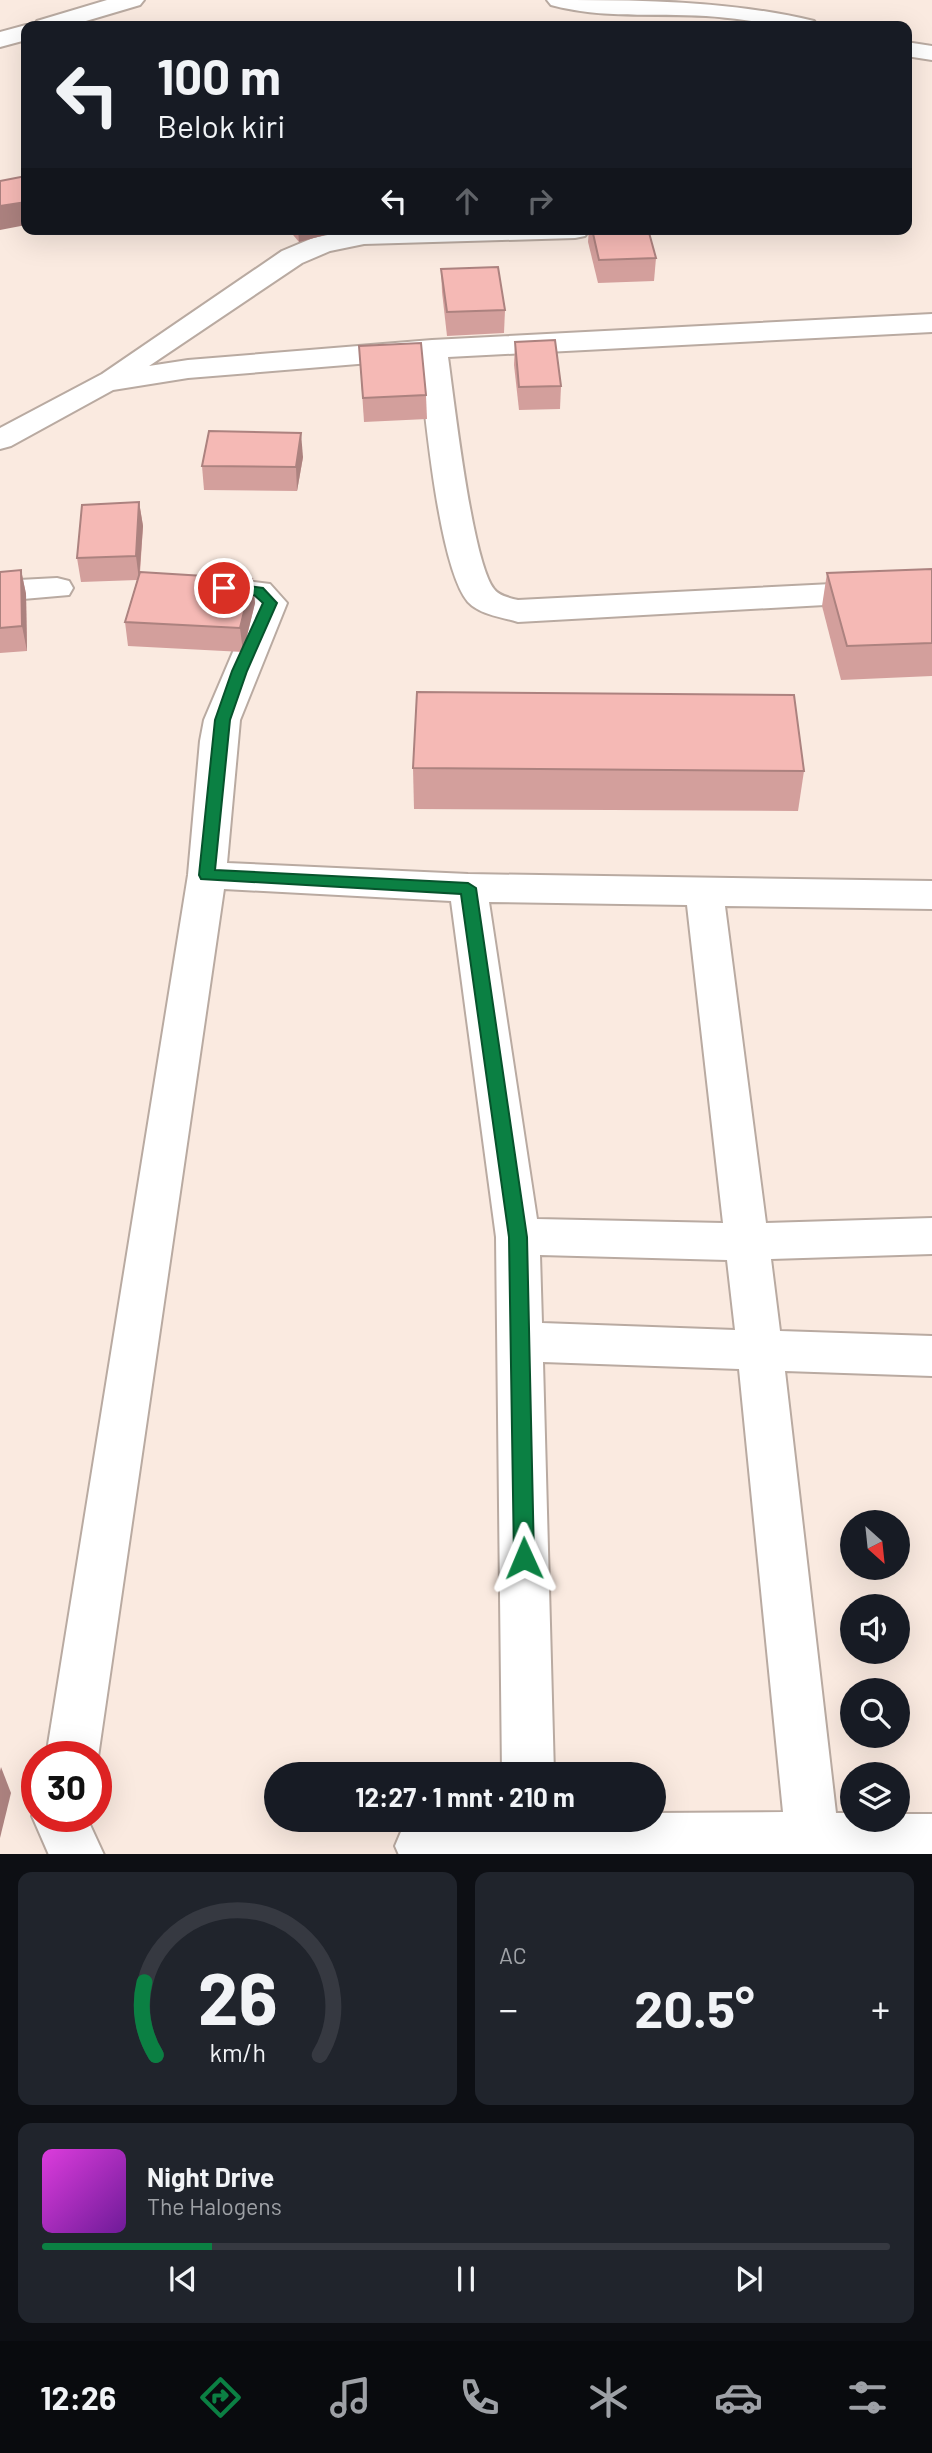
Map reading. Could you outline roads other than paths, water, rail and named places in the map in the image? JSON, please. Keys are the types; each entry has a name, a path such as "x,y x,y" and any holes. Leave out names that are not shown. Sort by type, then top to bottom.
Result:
{"street":[{"path":"62,21 132,0"},
{"path":"559,0 622,6 713,5 786,21"},
{"path":"0,40 21,34"},
{"path":"912,50 932,53"},
{"path":"0,440 105,382 292,257 323,244 364,236 399,235"},
{"path":"105,382 188,369 432,349 932,323"},
{"path":"432,349 461,532 474,586 481,596 495,605 517,611 932,589"},
{"path":"74,1741 207,875 222,720 239,671 270,603 258,591 206,586"},
{"path":"0,592 57,588"},
{"path":"207,875 468,888 932,895"},
{"path":"468,888 518,1237 528,1762"},
{"path":"704,892 760,1352 812,1839"},
{"path":"518,1237 747,1241 932,1236"},
{"path":"519,1342 932,1356"},
{"path":"66,1832 76,1854"},
{"path":"422,1846 529,1838 932,1841"}]}
